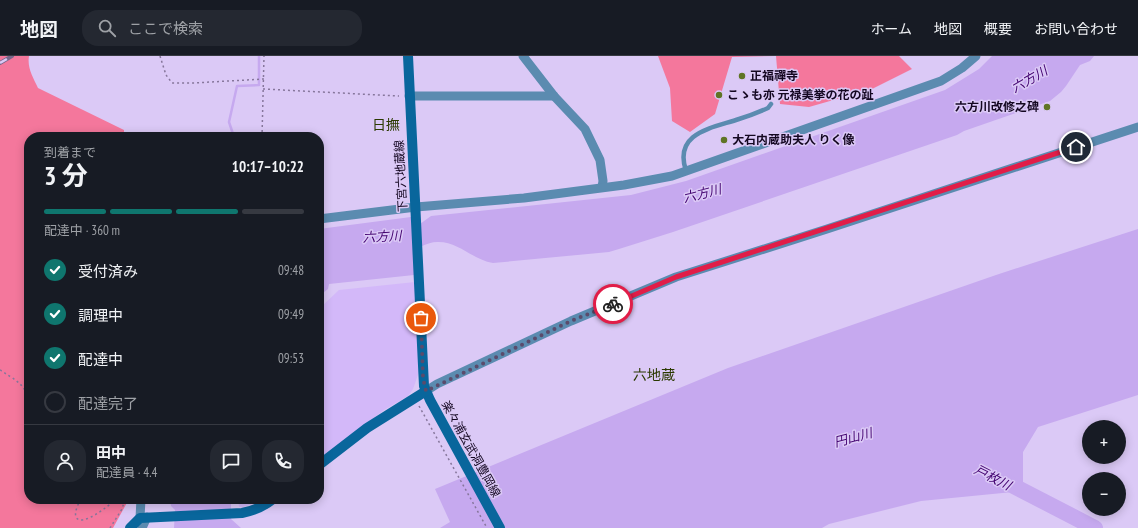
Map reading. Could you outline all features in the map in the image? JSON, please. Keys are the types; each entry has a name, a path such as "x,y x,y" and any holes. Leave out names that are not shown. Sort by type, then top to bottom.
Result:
{"main road":[{"name":"下宮六地蔵線","path":"408,56 423,378 426,391"},
{"name":"楽々浦玄武洞豊岡線","path":"426,391 500,528"},
{"path":"324,461 367,428 426,391"},
{"path":"130,528 143,521 169,516 250,512 266,504"}],"street":[{"path":"522,56 554,96 585,129 600,160 603,181 602,187"},
{"path":"324,219 416,211 524,198 624,185 672,176 941,80 962,68 976,56"},
{"path":"409,96 554,96"},
{"path":"426,391 571,321 676,277 834,227 1138,126"},
{"path":"141,504 143,521"}],"lane":[{"path":"686,171 684,153 691,138 709,128 740,119 768,108 771,104"}],"path":[{"path":"160,56 166,75 172,83 264,79"},
{"path":"262,132 264,56"},
{"path":"263,89 409,96"},
{"path":"0,370 21,384 24,389"},
{"path":"420,406 487,528"},
{"path":"78,504 76,516 78,520 85,521 109,504"},
{"path":"110,528 124,504"}],"shaded area":[{"path":"0,56 29,56 32,76 38,88 124,130 124,132 24,132 24,504 126,504 113,528 0,528"},
{"path":"658,56 776,56 732,57 715,114 690,132 672,121 670,88"},
{"path":"776,56 899,56 912,69 872,89 809,107 780,104"},
{"path":"415,282 419,372 413,389 408,396 384,410 324,456 324,304 339,290"},
{"path":"239,504 252,504 243,507 239,507"}],"water":[{"name":"六方川","path":"992,56 1094,56 1090,61 1080,65 1061,92 1050,101 964,131 957,135 619,249 609,252 493,263 479,258 452,244 445,242 433,242 422,246 414,275 329,284 328,289 324,292 324,228 411,217 420,224 431,216 631,195 686,181 945,90 979,69"},
{"name":"円山川","path":"1138,229 1138,395 1038,427 1023,452 1023,491 921,501 829,524 822,528 440,528 450,522 435,489 728,368 996,275"},
{"path":"171,504 231,504 231,519 241,528 174,528 175,510"}],"waterway":[{"path":"232,132 229,122 237,86 259,85 259,56"},
{"name":"戸枚川","path":"1004,481 1095,528"}],"railway":[{"path":"0,63 12,56"}],"way so far":[{"path":"421,318 423,378 426,391 437,384 571,321 613,304"}],"place":[{"name":"正福禪寺","path":"742,76"},
{"name":"こゝも亦 元禄美挙の花の趾","path":"719,95"},
{"name":"六方川改修之碑","path":"1047,107"},
{"name":"大石内蔵助夫人 りく像","path":"724,140"}],"district":[{"name":"日撫","path":"386,125"},
{"name":"六地蔵","path":"654,375"}],"route":[{"path":"613,304 676,277 1076,147"}]}
